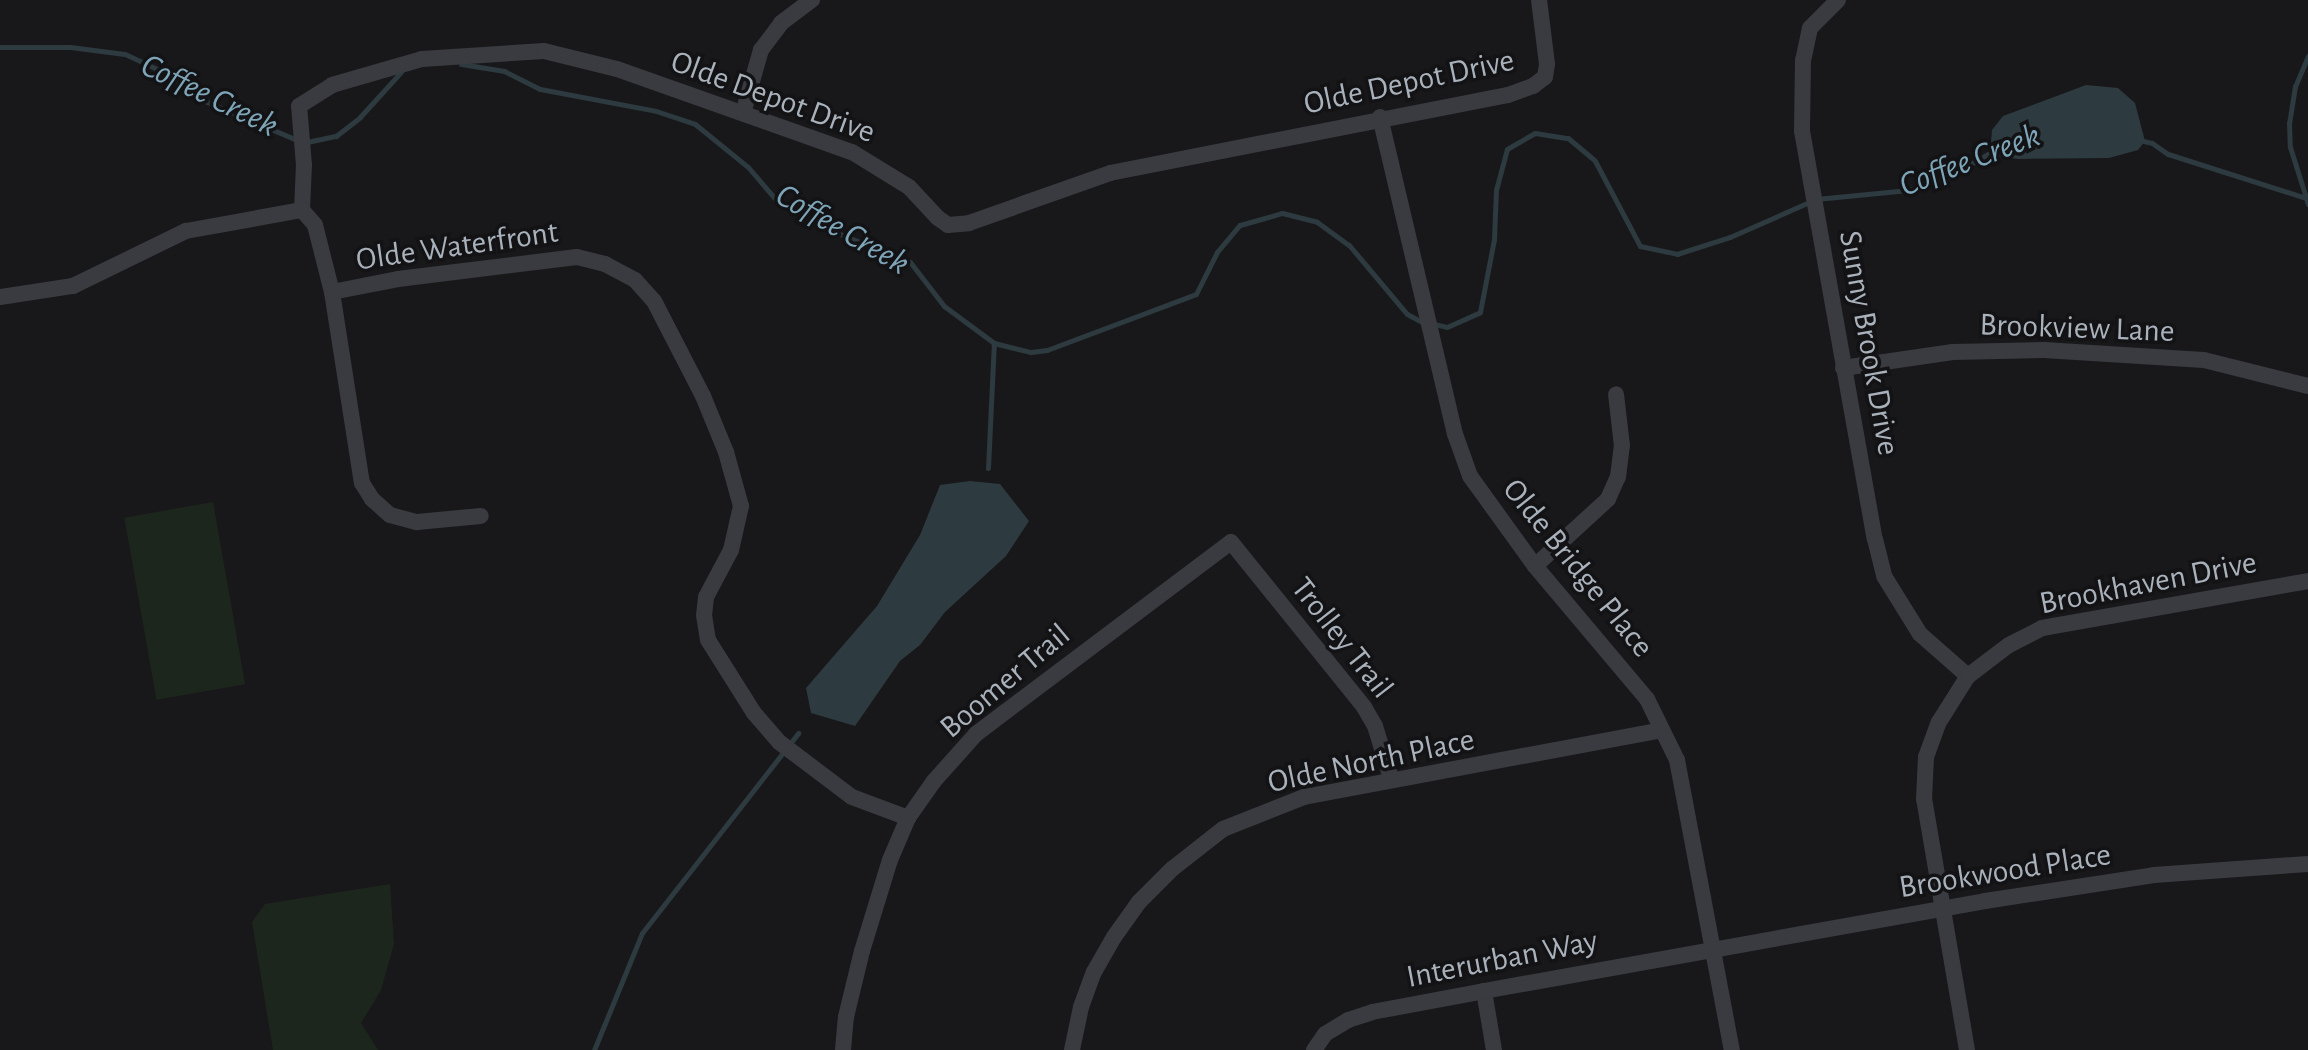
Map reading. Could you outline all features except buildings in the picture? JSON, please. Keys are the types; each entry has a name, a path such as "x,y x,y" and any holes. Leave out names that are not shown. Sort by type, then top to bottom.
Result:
{"street":[{"path":"743,113 761,50 781,23 812,0"},
{"name":"Olde Depot Drive","path":"302,210 304,165 299,106 309,96 332,85 422,59 544,51 617,69 852,152 909,187 948,225 969,223 1110,173 1380,117 1508,95 1533,86 1545,77 1547,64 1539,0"},
{"name":"Sunny Brook Drive","path":"1838,0 1810,28 1800,98 1802,131 1843,368 1884,576 1920,634 1968,676"},
{"name":"Olde Bridge Place","path":"1380,117 1455,434 1470,476 1535,566 1647,699 1677,760 1732,1050"},
{"path":"0,297 73,286 186,231 302,210 315,225 332,292 353,448 367,491 390,515 417,522 481,516"},
{"name":"Olde Waterfront","path":"332,292 398,279 577,257 605,264 635,280 654,301 697,384 726,452 741,506 731,550 706,597 704,615 708,640 754,713 779,742 852,797 908,818"},
{"name":"Brookview Lane","path":"1843,368 1953,352 2044,350 2204,360 2308,386"},
{"path":"1535,566 1608,499 1618,477 1622,446 1616,394"},
{"name":"Boomer Trail","path":"843,1050 846,1017 862,951 890,860 908,818 934,781 976,734 1231,542"},
{"name":"Trolley Trail","path":"1231,542 1364,707 1375,726 1391,778"},
{"name":"Brookhaven Drive","path":"1967,1050 1924,799 1926,757 1939,722 1968,676 2009,645 2042,628 2308,581"},
{"name":"Olde North Place","path":"1072,1050 1081,1007 1094,972 1139,902 1172,869 1223,829 1266,809 1304,797 1391,778 1502,762 1662,730"},
{"name":"Brookwood Place","path":"1712,948 2154,875 2308,864"},
{"name":"Interurban Way","path":"1314,1050 1325,1034 1348,1020 1372,1012 1712,948"},
{"path":"1484,991 1494,1050"}],"shaded area":[{"path":"2086,85 2118,88 2135,103 2145,141 2138,150 2109,158 2018,159 1990,155 1992,130 2003,116"},
{"path":"970,481 1000,484 1029,521 1006,556 945,612 920,645 900,661 855,726 811,713 806,688 877,606 920,535 940,485"},
{"path":"213,502 245,684 156,700 124,518"},
{"path":"390,884 394,944 381,990 361,1023 378,1050 273,1050 252,922 265,904"}],"waterway":[{"name":"Coffee Creek","path":"0,47 70,47 125,54 161,71 200,99 297,140"},
{"path":"2308,56 2295,86 2289,123 2290,147 2308,204"},
{"name":"Coffee Creek","path":"461,64 504,71 540,89 656,111 695,124 748,167 777,201 820,226 910,262 944,306 994,343 1031,352 1047,350 1196,294 1217,252 1240,225 1282,213 1317,222 1349,245 1407,314 1424,323"},
{"name":"Coffee Creek","path":"307,142 336,136 360,117 401,72"},
{"name":"Coffee Creek","path":"1434,324 1447,327 1480,312 1494,239 1496,190 1507,149 1535,133 1568,138 1595,161 1640,246 1677,254 1730,237 1816,199 1909,190 1947,178 1995,150"},
{"name":"Coffee Creek","path":"2139,140 2152,143 2168,154 2306,198"},
{"path":"988,468 994,343"},
{"path":"594,1050 642,933 798,733"}]}
